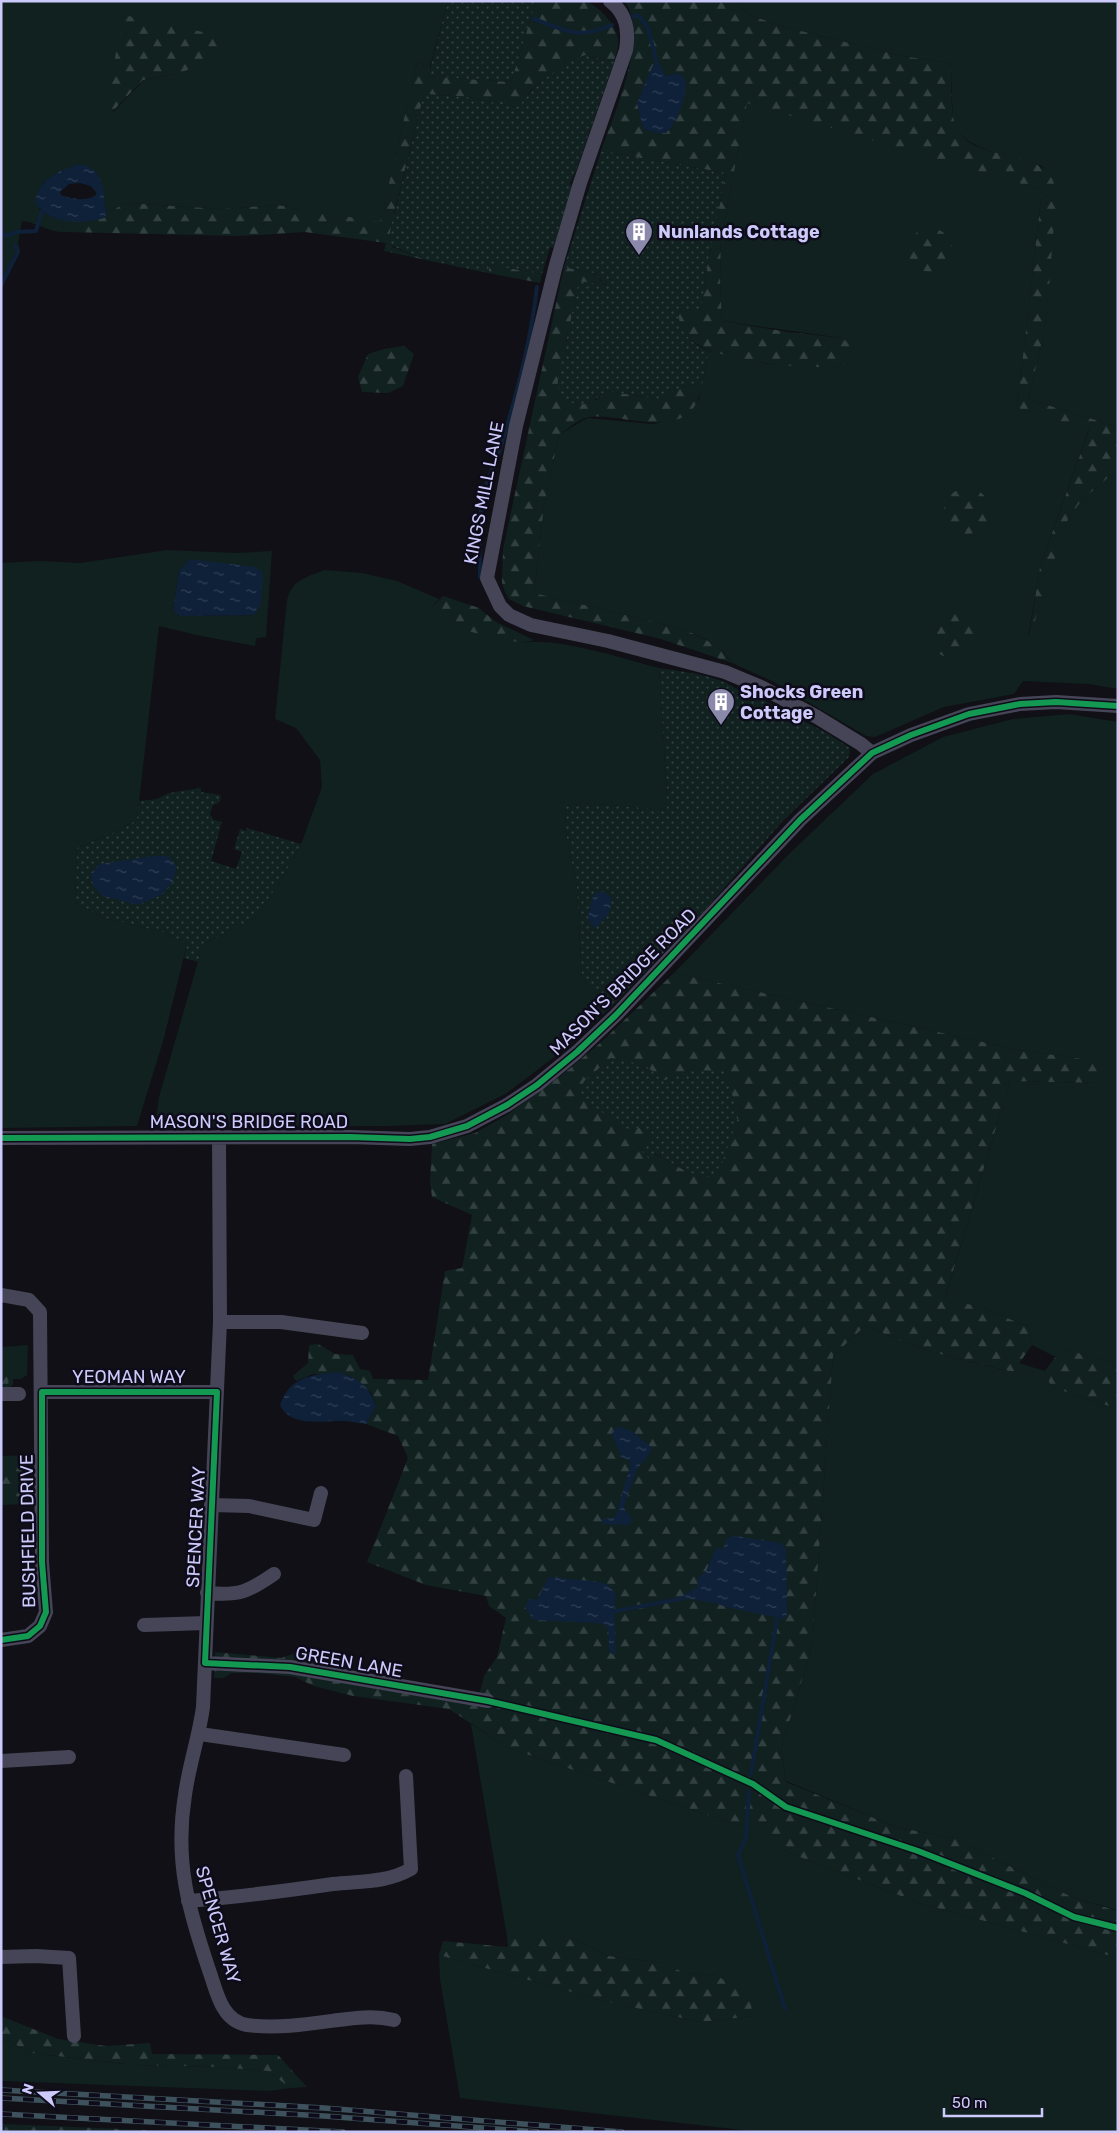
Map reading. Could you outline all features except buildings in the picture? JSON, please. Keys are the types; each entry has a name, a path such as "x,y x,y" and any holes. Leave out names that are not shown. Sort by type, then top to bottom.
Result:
{"street":[{"name":"KINGS MILL LANE","path":"610,1 620,11 626,22 628,34 626,50 580,184 556,265 516,426 487,578 500,606 509,615 531,625 608,641 725,672 761,687 861,744 872,753"},
{"name":"MASON'S BRIDGE ROAD","path":"1,1138 219,1137 410,1139 430,1137 468,1126 508,1105 537,1085 577,1052 616,1015 797,824 872,753 911,735 969,714 1020,704 1056,702 1118,706"},
{"name":"SPENCER WAY","path":"219,1137 220,1322 203,1707 200,1734 185,1793 181,1824 180,1851 183,1880 223,2008 233,2020 246,2025 276,2026 368,2016 394,2020"},
{"name":"BUSHFIELD DRIVE","path":"1,1295 29,1300 40,1312 42,1562 46,1612 40,1626 28,1636 1,1640"},
{"path":"220,1322 282,1322 362,1332"},
{"name":"YEOMAN WAY","path":"42,1392 217,1392"},
{"path":"1,1394 19,1394"},
{"path":"211,1505 249,1506 314,1520 321,1493"},
{"path":"207,1593 240,1594 274,1574"},
{"path":"144,1626 206,1623"},
{"name":"GREEN LANE","path":"205,1663 290,1666 488,1701"},
{"path":"200,1734 344,1755"},
{"path":"1,1761 69,1757"},
{"path":"188,1901 249,1896 337,1884 354,1884 396,1877 411,1868 406,1776"},
{"path":"1,1957 36,1956 69,1958 74,2036"}],"green space":[{"path":"1,1 448,1 430,66 417,63 380,223 277,205 222,209 126,203 107,213 101,185 79,164 57,173 43,183 39,209 48,215 61,219 65,232 54,231 22,221 18,243 20,250 1,291","holes":["124,16 180,73 144,80 112,113"]},
{"path":"448,1 536,1 511,82 428,76"},
{"path":"536,1 583,1 592,4 607,17 617,34 618,45 614,62 590,56 571,64 550,75 532,89 522,106 516,107 466,97 424,94 394,213 392,247 426,260 384,251 386,243 305,232 240,236 65,232 61,219 76,221 104,218 107,213 126,203 222,209 277,205 380,222 417,63 430,66 428,76 511,82"},
{"path":"624,1 735,1 752,16 785,27 902,56 951,63 953,118 962,136 972,144 986,150 1031,162 1043,168 1051,177 1056,191 1056,206 1048,299 1043,336 1028,399 1118,427 1118,469 1082,500 1068,519 1028,642 1040,567 1089,430 1017,408 1042,190 747,103 721,240 722,321 788,332 842,338 851,345 852,352 848,363 842,366 805,367 757,362 711,351 694,342 682,331 678,317 679,308 701,311 708,261 726,173 601,151 621,96 632,53 633,33 631,15","holes":["662,68 667,77 672,74 686,85 673,124 666,133 656,133 643,129 637,103 652,69"]},
{"path":"735,1 1118,1 1118,427 1028,399 1046,318 1055,186 1042,166 992,152 967,140 958,132 953,115 951,63 902,56 785,27 752,16"},
{"path":"124,15 230,38 218,57 180,73 143,80 111,113 112,72"},
{"path":"585,55 614,62 576,171 570,183 572,187 554,248 550,247 542,274 490,265 488,273 426,260 390,245 390,231 424,94 466,97 516,107 521,105 531,91 548,76"},
{"path":"747,102 1042,190 1017,408 1089,429 1040,567 1028,638 1068,519 1082,500 1118,469 1118,689 1089,684 1023,681 1014,694 944,707 875,737 866,736 774,682 732,663 723,651 692,633 659,623 534,593 544,506 559,435 587,418 653,424 679,418 699,400 709,350 767,364 834,367 848,363 842,338 722,321 721,240"},
{"path":"601,151 726,173 708,261 701,311 679,309 680,323 686,335 696,344 709,350 702,385 680,388 660,399 606,391 589,404 576,404 566,400 559,392 558,379 579,281 606,285 594,273 564,267"},
{"path":"926,228 934,228 946,234 952,250 946,266 934,272 926,272 914,266 908,254 908,246 914,234"},
{"path":"490,265 542,274 540,283 488,273"},
{"path":"564,267 594,273 606,286 603,285 567,335 558,386 596,400 606,391 660,399 680,388 702,385 696,404 686,415 672,421 656,422 589,417 577,422 559,435 544,506 534,593 659,623 692,633 718,646 732,663 661,639 523,606 509,599 505,592 502,583 503,549"},
{"path":"404,346 414,354 403,386 388,393 362,392 358,377 368,354"},
{"path":"967,488 980,492 986,498 990,511 986,524 980,530 967,534 954,530 948,524 944,511 948,498 954,492"},
{"path":"167,550 236,553 272,551 266,637 256,638 255,646 159,626 137,820 113,833 77,848 75,903 105,918 166,933 187,944 164,1038 137,1126 1,1128 1,563 40,561 80,563","holes":["179,571 254,615 180,616 173,611"]},
{"path":"324,570 362,573 397,581 439,599 432,607 522,643 536,642 570,645 659,668 667,810 585,803 566,806 565,828 577,888 582,978 611,1007 557,1055 507,1093 445,1124 155,1127 159,1097 203,944 255,918 280,882 301,844 322,787 320,760 296,728 275,719 287,600 296,583"},
{"path":"443,596 479,608 496,622 534,640 522,643 462,630 432,607"},
{"path":"952,614 964,618 970,624 974,636 970,648 964,654 952,658 940,654 934,648 930,636 934,624 940,618"},
{"path":"659,668 720,680 741,692 750,701 761,699 827,733 850,748 849,757 782,822 705,910 611,1007 582,978 577,888 565,828 566,806 585,803 667,810"},
{"path":"1069,714 1118,722 1118,1365 1062,1348 1056,1357 1032,1345 1029,1327 983,1308 945,1299 1010,1081 1102,1083 1089,1060 1019,1050 674,973 790,853 873,774 943,737 1013,719"},
{"path":"201,788 201,792 221,795 220,802 213,805 210,814 214,820 222,822 211,861 236,869 242,852 234,849 240,829 246,831 247,828 301,844 280,882 255,918 203,944 198,962 184,958 187,944 166,933 105,918 75,903 77,848 113,833 137,820 139,801 157,799 169,793"},
{"path":"674,973 1019,1050 1089,1060 1107,1073 1102,1083 1010,1081 945,1298 983,1308 1029,1327 1032,1345 1013,1372 928,1351 865,1326 833,1356 812,1647 781,1749 786,1782 896,1827 953,1838 1074,1898 1118,1911 1118,1958 919,1903 787,1852 756,1828 728,1822 508,1748 449,1709 353,1696 314,1686 295,1677 257,1673 231,1673 224,1678 214,1678 215,1652 281,1658 305,1650 332,1654 342,1661 338,1680 477,1704 484,1676 497,1657 506,1618 489,1606 486,1596 426,1585 367,1562 408,1458 398,1436 366,1424 376,1406 371,1392 350,1376 313,1374 296,1381 293,1376 308,1363 309,1345 318,1344 335,1354 353,1355 360,1369 370,1371 373,1379 428,1380 445,1271 462,1268 472,1215 432,1197 430,1183 432,1144 475,1133 507,1115 563,1074 599,1044","holes":["645,1065 663,1081 691,1070 688,1172 654,1154 649,1159 653,1136 640,1128"]},
{"path":"611,1058 645,1065 663,1081 691,1070 724,1071 739,1115 722,1163 711,1178 688,1172 655,1154 649,1159 640,1149 653,1136 640,1128 627,1129 593,1106 581,1094 583,1082"},
{"path":"865,1326 928,1351 1012,1372 1019,1363 1045,1371 1051,1387 1118,1409 1117,1910 1074,1898 953,1838 896,1827 786,1781 781,1749 812,1647 833,1356"},
{"path":"28,1345 27,1375 21,1379 13,1379 13,1384 8,1390 9,1375 1,1370 1,1347"},
{"path":"1062,1348 1118,1365 1118,1409 1051,1387 1045,1371"},
{"path":"1,1370 9,1375 8,1390 1,1390"},
{"path":"28,1455 27,1504 1,1505 1,1456"},
{"path":"1,1464 26,1465 26,1498 1,1499"},
{"path":"471,1724 508,1748 728,1822 757,1828 787,1852 919,1903 1118,1958 1118,2132 760,2132 460,2098 440,1979 439,1955 603,2001 701,2022 753,2016 717,1976 684,1973 665,1963 609,1956 569,1937 507,1937"},
{"path":"507,1937 569,1937 609,1956 665,1963 684,1973 717,1976 749,1994 753,2016 701,2022 603,2001 439,1955 443,1941 508,1947"},
{"path":"1,2016 58,2039 106,2046 150,2043 152,2054 278,2055 307,2087 290,2088 268,2071 217,2067 135,2065 31,2053 7,2040 1,2043"},
{"path":"7,2040 31,2053 135,2065 217,2067 268,2071 290,2088 270,2091 1,2081 1,2043"},
{"path":"1,2124 194,2132 1,2132"}],"water":[{"path":"657,64 662,67 665,76 679,73 686,81 681,109 666,133 656,133 643,129 637,103 653,65"},
{"path":"79,164 88,166 99,176 107,213 104,218 76,222 57,219 48,215 35,202 41,187 57,173","holes":["80,183 91,186 96,195 87,199 70,198 61,195 60,192 69,184"]},
{"path":"190,559 255,567 263,573 261,603 254,615 180,616 173,611 179,571"},
{"path":"153,856 168,856 177,868 172,883 161,895 138,905 103,896 93,886 91,873 100,864"},
{"path":"597,892 604,892 610,896 611,904 609,913 596,928 592,926 588,918 592,899"},
{"path":"337,1372 362,1383 370,1393 376,1406 366,1424 345,1421 316,1422 298,1420 285,1412 280,1405 289,1388 295,1383 310,1376"},
{"path":"619,1426 633,1432 651,1447 651,1452 637,1469 624,1506 632,1521 629,1525 603,1524 602,1519 613,1518 616,1515 631,1464 629,1460 621,1457 611,1432"},
{"path":"735,1536 781,1543 786,1549 787,1614 784,1619 684,1598 684,1594 697,1588 698,1578 706,1571 716,1548 723,1549 727,1538"},
{"path":"548,1578 601,1582 609,1586 616,1594 614,1613 616,1654 611,1654 606,1625 533,1620 525,1607 529,1599 537,1600"}],"waterway":[{"path":"633,16 639,16 648,28 658,67"},
{"path":"534,19 564,30 580,33 600,30 612,25"},
{"path":"1,232 6,236 17,232 36,231 42,211"},
{"path":"1,285 18,252 15,245"},
{"path":"480,577 481,507 502,443 518,385 531,327 537,287"},
{"path":"616,1611 684,1598"},
{"path":"751,1774 777,1619"},
{"path":"749,1792 746,1837 738,1855 785,2009"}],"railway":[{"path":"1,2090 324,2108 622,2132"},
{"path":"1,2098 324,2116 537,2132"},
{"path":"1,2114 343,2132"}],"cycle path":[{"path":"1,1138 350,1137 410,1139 430,1137 467,1126 507,1105 537,1085 577,1052 616,1015 800,820 872,753 911,735 969,714 1020,704 1056,702 1118,706"},
{"path":"1,1640 28,1636 40,1626 46,1612 42,1562 42,1392 217,1392 205,1663 290,1667 488,1701 656,1740 753,1784 786,1807 918,1851 1025,1893 1074,1917 1118,1928"}],"place":[{"name":"Nunlands Cottage","path":"639,256"},
{"name":"Shocks Green Cottage","path":"721,726"}]}
